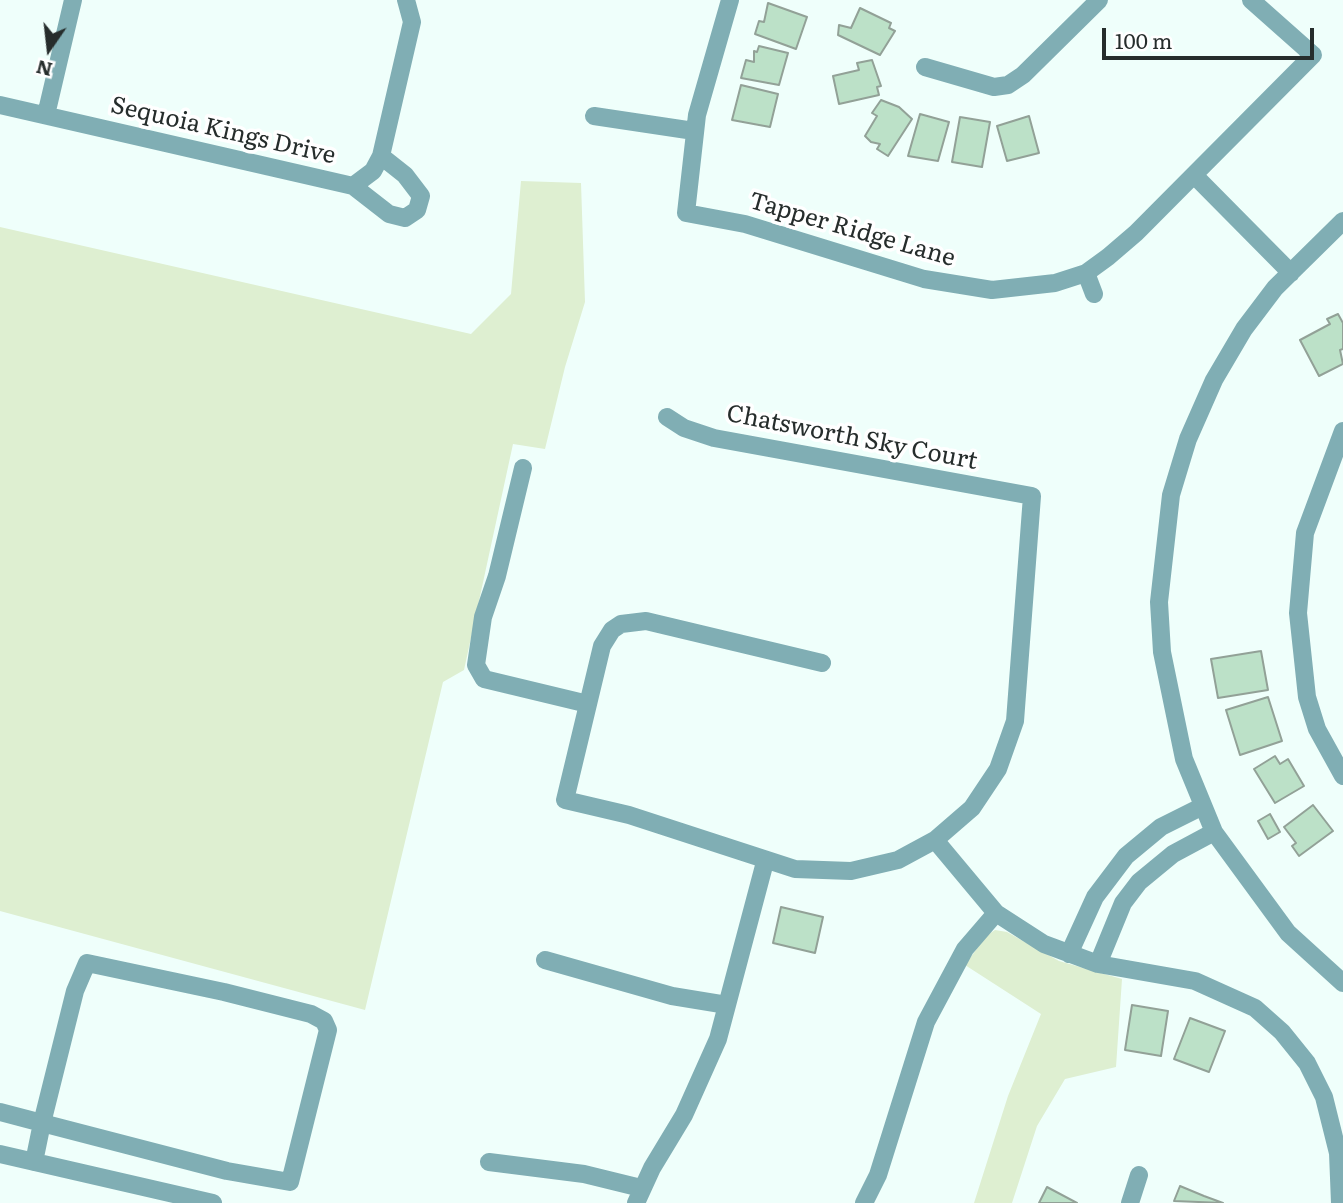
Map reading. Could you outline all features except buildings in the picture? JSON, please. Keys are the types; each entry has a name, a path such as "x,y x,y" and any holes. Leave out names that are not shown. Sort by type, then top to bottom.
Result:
{"street":[{"path":"46,115 73,0"},
{"path":"594,116 694,131 730,0"},
{"path":"925,67 994,87 1008,85 1023,75 1099,0"},
{"name":"Tapper Ridge Lane","path":"694,131 686,213 745,224 887,268 961,285 1021,289 1055,283 1086,273 1136,233 1313,55 1251,0"},
{"path":"377,164 412,22 407,2"},
{"name":"Sequoia Kings Drive","path":"0,105 353,186 389,214 405,218 417,210 421,195 405,175 377,164 353,186"},
{"path":"1194,176 1291,273"},
{"path":"1343,221 1291,273 1244,330 1214,380 1188,439 1171,495 1159,602 1162,652 1184,759 1214,832 1288,933 1343,983"},
{"path":"1086,273 1094,293"},
{"name":"Chatsworth Sky Court","path":"667,417 684,428 714,438 1032,496 1020,679 1008,746 998,769 972,808 935,840"},
{"path":"1343,431 1305,533 1298,613 1307,697 1317,729 1343,776"},
{"path":"523,468 497,576 483,617 476,666 484,679 588,704"},
{"path":"822,663 646,621 621,624 612,630 603,646 565,800 671,828 765,862 795,869 852,871 898,860 935,840 996,913 1044,944 1098,964 1195,981 1255,1008 1282,1032 1307,1063 1324,1097 1338,1153 1340,1203"},
{"path":"1069,954 1095,897 1126,856 1161,827 1203,806"},
{"path":"1098,964 1123,903 1139,882 1173,854 1214,832"},
{"path":"489,1162 565,1171 639,1195 684,1115 705,1070 727,1005 750,907 765,862"},
{"path":"864,1203 878,1175 926,1023 965,949 996,913"},
{"path":"545,960 672,996 727,1005"},
{"path":"0,1112 43,1123 227,1171 290,1182 328,1030 324,1021 312,1014 87,963 75,991 43,1123 34,1162"},
{"path":"0,1154 213,1203"},
{"path":"1130,1203 1139,1175"}],"green space":[{"path":"521,181 581,183 585,302 565,367 545,449 513,444 464,670 443,682 365,1010 0,911 0,227 471,334 511,294"},
{"path":"995,930 1007,932 1059,961 1122,979 1116,1067 1065,1079 1037,1126 1012,1203 974,1203 1008,1096 1041,1014 965,965 986,936"}]}
